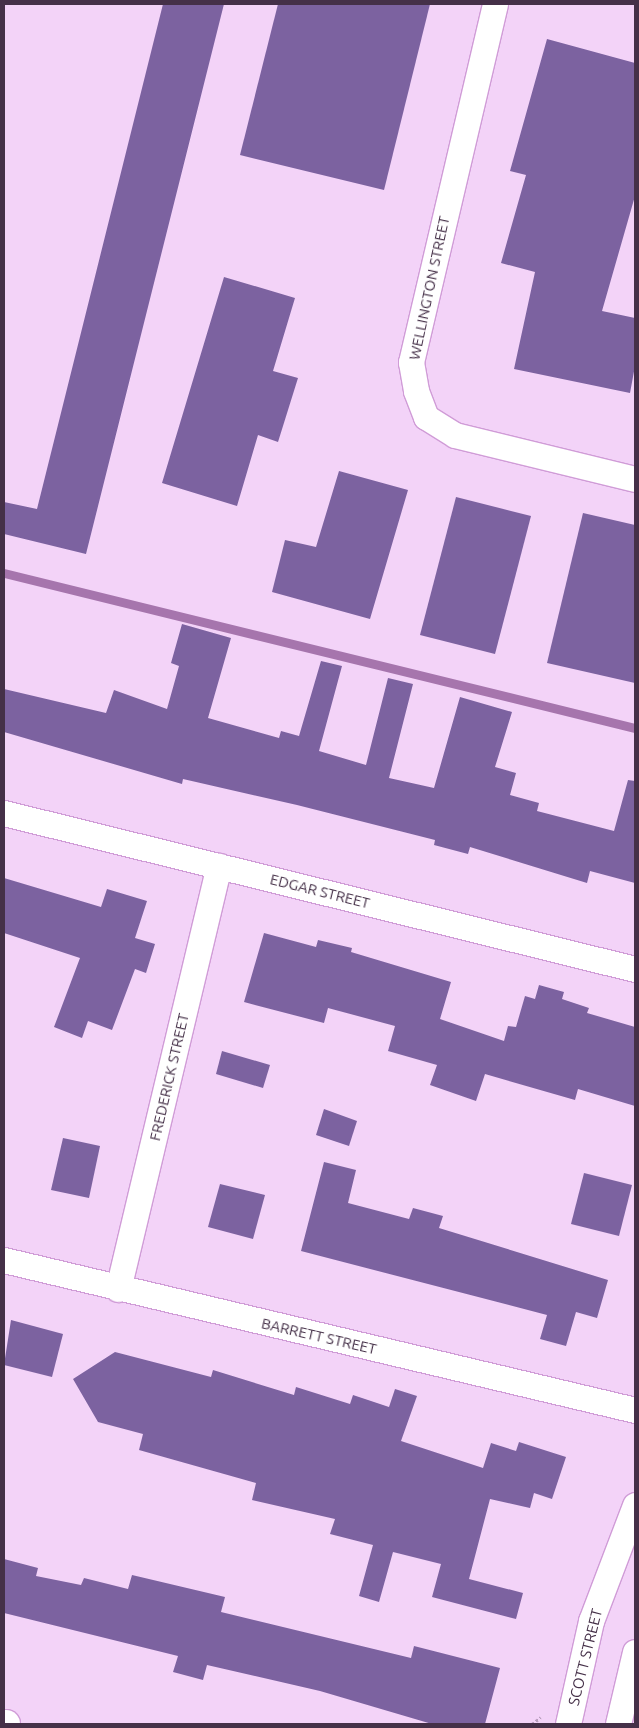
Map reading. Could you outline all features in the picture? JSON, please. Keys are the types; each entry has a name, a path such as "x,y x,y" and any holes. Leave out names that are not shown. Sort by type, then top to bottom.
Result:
{"street":[{"name":"WELLINGTON STREET","path":"495,4 411,362 416,391 426,417 455,435 635,479"},
{"name":"EDGAR STREET","path":"4,813 635,969"},
{"name":"FREDERICK STREET","path":"118,1289 219,866"},
{"name":"BARRETT STREET","path":"4,1260 118,1289 635,1410"},
{"name":"SCOTT STREET","path":"568,1724 591,1622 635,1505"},
{"path":"618,1724 635,1652"}],"building":[{"path":"163,4 224,4 86,554 4,534 4,502 37,509"},
{"path":"278,4 430,4 384,190 240,155"},
{"path":"547,39 635,63 635,196 602,311 635,318 635,366 630,393 514,369 535,272 501,263 526,175 510,171"},
{"path":"224,277 295,298 273,371 298,378 278,442 258,435 237,506 162,483"},
{"path":"339,471 408,490 370,619 272,592 285,540 316,547"},
{"path":"456,497 531,516 495,654 420,635"},
{"path":"583,513 635,525 635,683 547,663"},
{"path":"182,624 231,638 208,718 279,738 281,731 299,736 321,661 342,666 319,751 366,765 388,678 413,684 389,778 434,788 460,697 512,712 495,767 516,773 510,795 539,803 537,811 614,831 628,780 635,781 635,883 590,871 587,883 470,847 468,854 434,845 435,840 297,805 183,779 182,784 4,732 4,689 106,713 114,690 167,709 179,666 171,663"},
{"path":"4,878 101,907 107,889 147,901 135,938 155,944 146,973 135,969 112,1030 88,1021 82,1038 54,1027 80,958 4,933"},
{"path":"264,933 316,947 318,940 352,948 351,952 451,982 440,1019 504,1041 508,1026 516,1027 525,996 535,999 539,985 564,992 562,999 589,1008 587,1013 635,1027 635,1106 578,1089 575,1100 485,1074 476,1101 430,1085 437,1065 388,1051 395,1026 328,1008 324,1023 244,1002"},
{"path":"222,1051 270,1065 263,1088 216,1074"},
{"path":"324,1109 357,1121 349,1146 316,1135"},
{"path":"63,1138 100,1146 89,1198 51,1190"},
{"path":"324,1162 356,1170 348,1203 409,1219 413,1208 443,1216 439,1228 608,1280 597,1318 576,1312 566,1346 540,1339 547,1315 301,1251"},
{"path":"584,1173 632,1185 619,1236 571,1224"},
{"path":"220,1184 265,1195 253,1239 208,1227"},
{"path":"11,1320 63,1334 52,1377 4,1365"},
{"path":"115,1352 211,1377 213,1370 294,1395 296,1387 350,1404 353,1395 389,1407 395,1389 417,1396 401,1441 483,1468 491,1443 516,1451 519,1442 566,1457 552,1499 534,1493 530,1508 490,1499 469,1579 523,1593 516,1619 432,1597 441,1564 393,1552 379,1602 359,1596 373,1545 330,1534 335,1519 252,1500 256,1483 139,1450 143,1434 98,1422 73,1379"},
{"path":"4,1559 38,1568 36,1576 81,1585 84,1578 128,1589 132,1575 225,1597 221,1612 411,1658 414,1646 500,1668 485,1724 432,1724 320,1691 207,1665 203,1680 173,1672 178,1656 4,1613"}],"waterway":[{"path":"4,573 635,728"}]}
